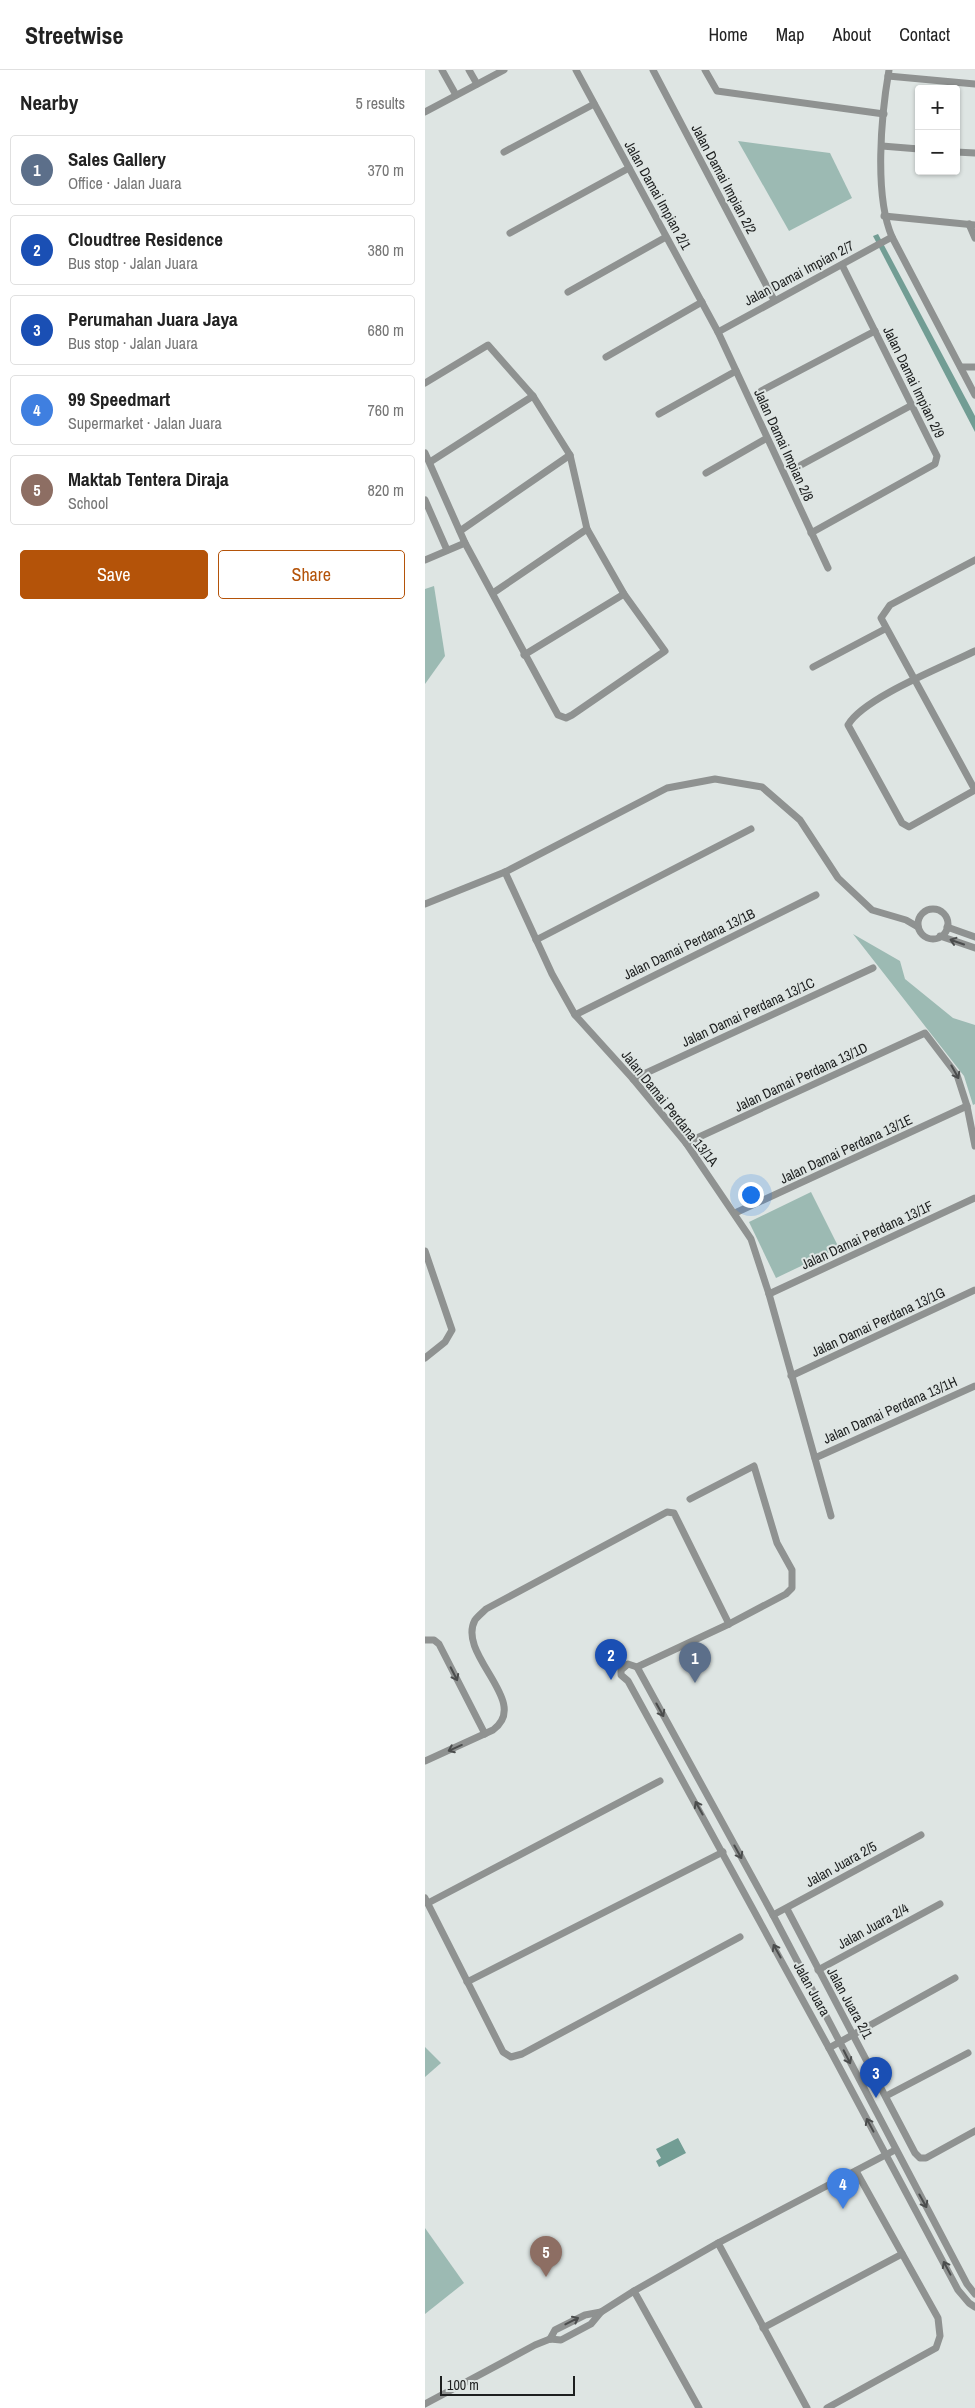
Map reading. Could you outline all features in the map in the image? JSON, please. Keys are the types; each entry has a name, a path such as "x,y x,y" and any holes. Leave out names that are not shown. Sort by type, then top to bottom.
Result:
{"street":[{"path":"442,70 456,95"},
{"path":"469,70 477,84"},
{"path":"425,112 504,70"},
{"name":"Jalan Damai Impian 2/1","path":"576,70 718,332"},
{"name":"Jalan Damai Impian 2/2","path":"653,70 774,300"},
{"path":"705,70 717,91 884,114"},
{"path":"975,84 889,73 882,146 885,216 892,237 975,395"},
{"path":"504,152 594,104"},
{"path":"882,146 915,149"},
{"path":"960,152 975,153"},
{"path":"510,233 629,168"},
{"path":"885,216 972,224 975,238"},
{"path":"568,292 666,237"},
{"name":"Jalan Damai Impian 2/7","path":"718,332 892,237"},
{"name":"Jalan Damai Impian 2/9","path":"811,532 935,464 937,456 842,264"},
{"path":"606,358 702,302"},
{"path":"761,391 875,331"},
{"name":"Jalan Damai Impian 2/8","path":"718,332 828,568"},
{"path":"425,383 489,345 533,396 571,455 587,529 624,594 665,651 566,718 560,717 524,655 465,543 425,453"},
{"path":"961,367 975,367"},
{"path":"659,414 737,371"},
{"path":"429,462 533,396"},
{"path":"801,466 912,405"},
{"path":"706,473 767,438"},
{"path":"460,531 571,455"},
{"path":"425,500 447,550"},
{"path":"493,593 587,529"},
{"path":"425,560 465,543"},
{"path":"975,560 890,605 881,618 885,629 916,680 975,790 909,827 902,822 848,725 853,716 879,699 916,680 975,651"},
{"path":"524,655 624,594"},
{"path":"813,667 885,629"},
{"path":"425,904 505,872 667,788 715,779 762,787 800,820 838,878 873,910 905,920 919,927 925,936 933,938 940,936 975,948"},
{"path":"536,940 751,829"},
{"name":"Jalan Damai Perdana 13/1A","path":"505,872 536,940 575,1015 633,1079 686,1143 751,1239 769,1294 831,1516"},
{"name":"Jalan Damai Perdana 13/1B","path":"575,1015 816,895"},
{"path":"905,920 921,915 929,910 941,911 946,918 947,927 940,936"},
{"path":"919,927 921,915"},
{"path":"947,927 975,937"},
{"name":"Jalan Damai Perdana 13/1C","path":"633,1079 873,968"},
{"name":"Jalan Damai Perdana 13/1D","path":"686,1143 925,1033 957,1075 967,1106"},
{"path":"967,1106 975,1146"},
{"name":"Jalan Damai Perdana 13/1E","path":"735,1213 967,1106"},
{"name":"Jalan Damai Perdana 13/1F","path":"769,1294 975,1198"},
{"path":"425,1251 452,1330 445,1342 425,1358"},
{"name":"Jalan Damai Perdana 13/1G","path":"791,1376 975,1290"},
{"name":"Jalan Damai Perdana 13/1H","path":"815,1458 975,1386"},
{"path":"637,1667 638,1675 632,1681 624,1679 621,1670 628,1664 637,1667 729,1624 786,1594 792,1588 792,1570 777,1543 754,1466 690,1499"},
{"path":"425,1761 485,1734 501,1724 505,1716 499,1692 476,1649 473,1633 475,1620 487,1609 667,1512 674,1513 729,1624"},
{"path":"425,1640 434,1640 439,1644 485,1734"},
{"name":"Jalan Juara","path":"637,1667 773,1915 967,2284 975,2294"},
{"name":"Jalan Juara","path":"628,1681 723,1852 958,2290 975,2307"},
{"path":"660,1781 426,1901 467,1982 503,2052 511,2057 522,2054 740,1938"},
{"name":"Jalan Juara 2/5","path":"773,1915 921,1835"},
{"path":"467,1982 723,1852"},
{"name":"Jalan Juara 2/4","path":"818,1970 940,1904"},
{"name":"Jalan Juara 2/1","path":"787,1909 915,2154 919,2158 925,2158 975,2131"},
{"path":"829,2048 955,1978"},
{"path":"886,2096 968,2054"},
{"path":"425,2404 535,2345 550,2339 561,2340 591,2324 601,2312 634,2291 718,2243 887,2156 895,2150"},
{"path":"827,2408 936,2348 940,2336 938,2318 856,2171"},
{"path":"718,2243 807,2408"},
{"path":"763,2328 902,2254"},
{"path":"634,2291 699,2408"},
{"path":"550,2339 555,2330 585,2315 601,2312"}],"shaded area":[{"path":"738,141 830,153 852,198 789,231"},
{"path":"878,234 975,416 975,432 873,236"},
{"path":"434,586 445,656 425,684 425,589"},
{"path":"853,934 900,961 905,979 953,1018 975,1025 975,1104 973,1105 964,1076"},
{"path":"811,1192 839,1248 776,1278 749,1222"},
{"path":"425,2047 441,2063 425,2077"},
{"path":"678,2138 686,2153 659,2167 656,2161 661,2158 656,2149"},
{"path":"425,2228 464,2283 425,2314"}],"place":[{"name":"Cloudtree Residence","path":"611,1680"},
{"name":"Sales Gallery","path":"695,1683"},
{"name":"Perumahan Juara Jaya","path":"876,2098"},
{"name":"99 Speedmart","path":"843,2209"},
{"name":"Maktab Tentera Diraja","path":"546,2277"}]}
